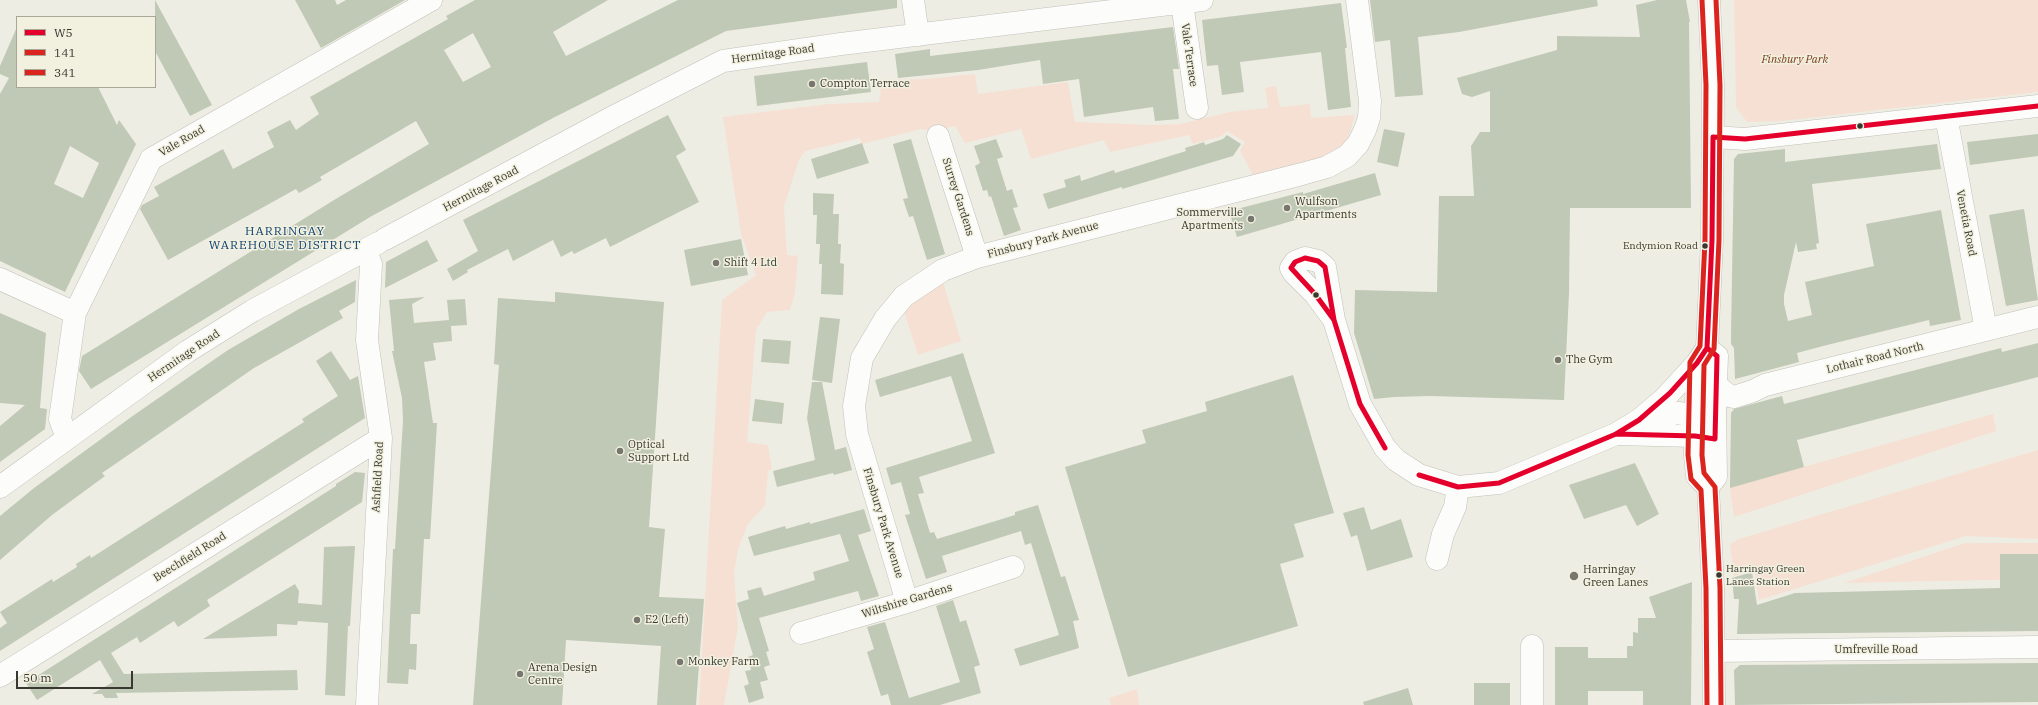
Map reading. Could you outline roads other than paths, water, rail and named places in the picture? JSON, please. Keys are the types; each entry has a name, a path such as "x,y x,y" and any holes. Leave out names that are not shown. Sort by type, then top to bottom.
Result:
{"street":[{"name":"Vale Road","path":"66,438 60,419 75,313 151,158 431,0"},
{"path":"913,0 918,35"},
{"name":"Finsbury Park Avenue","path":"907,602 857,434 854,406 862,358 885,319 904,296 943,270 977,257 1302,174 1327,167 1347,156 1358,144 1365,130 1370,101 1357,0"},
{"path":"1709,0 1713,85 1712,240 1702,356 1705,427 1716,477 1708,487 1713,588 1714,705"},
{"name":"Hermitage Road","path":"0,487 188,351 252,311 717,62 738,58 1192,1"},
{"name":"Vale Terrace","path":"1192,1 1197,108"},
{"path":"1713,136 1745,139 2038,106"},
{"name":"Venetia Road","path":"1946,116 1986,330"},
{"name":"Surrey Gardens","path":"938,136 977,257"},
{"name":"Ashfield Road","path":"367,705 381,438 367,340 371,264 377,244"},
{"path":"0,279 75,313"},
{"name":"Lothair Road North","path":"1716,385 1729,396 1734,397 1753,392 1765,385 2038,317"},
{"path":"1334,320 1360,404 1385,448 1396,460 1418,475 1458,487 1499,483 1616,434 1639,420 1664,399 1702,356 1717,356 1716,385 1705,427"},
{"path":"1639,420 1667,414 1705,427"},
{"path":"1616,434 1705,427"},
{"name":"Beechfield Road","path":"0,676 381,438"},
{"path":"1437,559 1443,534 1455,507 1458,487"},
{"name":"Wiltshire Gardens","path":"801,633 907,602 1013,567"},
{"path":"1532,646 1532,705"},
{"name":"Umfreville Road","path":"1714,651 2038,647"}],"place":[{"name":"Compton Terrace","path":"812,84"},
{"name":"Wulfson Apartments","path":"1287,208"},
{"name":"Sommerville Apartments","path":"1251,219"},
{"name":"Endymion Road","path":"1705,246"},
{"name":"Shift 4 Ltd","path":"716,263"},
{"name":"The Gym","path":"1558,360"},
{"name":"Optical Support Ltd","path":"620,451"},
{"name":"Harringay Green Lanes Station","path":"1719,575"},
{"name":"Harringay Green Lanes","path":"1574,576"},
{"name":"E2 (Left)","path":"637,620"},
{"name":"Monkey Farm","path":"680,662"},
{"name":"Arena Design Centre","path":"520,674"}],"district":[{"name":"HARRINGAY WAREHOUSE DISTRICT","path":"285,239"}],"park label":[{"name":"Finsbury Park","path":"1795,60"}]}
